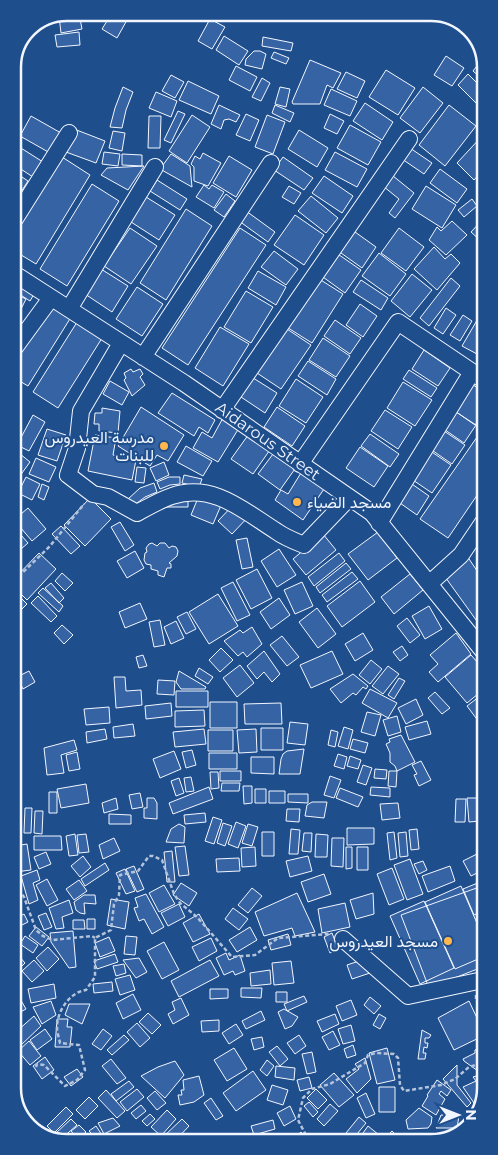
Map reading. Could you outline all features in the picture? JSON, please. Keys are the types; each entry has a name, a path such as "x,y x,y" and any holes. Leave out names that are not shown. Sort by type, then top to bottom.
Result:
{"street":[{"path":"21,209 68,133"},
{"path":"222,410 409,139"},
{"path":"143,357 271,162"},
{"path":"68,309 155,167"},
{"name":"Aidarous Street","path":"21,278 222,410 372,514 477,643"},
{"path":"21,339 52,298"},
{"path":"300,464 398,322 477,375"},
{"path":"121,343 81,411 77,448 68,475 93,494 108,497 137,513 172,495 197,492 216,494 254,515 277,532 304,545 349,498"},
{"path":"379,522 477,377"},
{"path":"429,584 461,555 477,531"},
{"path":"343,938 408,996 477,982"}],"path":[{"path":"21,573 50,546 93,494"},
{"path":"21,893 36,930 43,936 53,940 92,936 95,938 111,930 114,904 119,895 120,875 138,871 148,856 153,856 162,860 174,894 180,902 197,917 232,957 255,955 278,938 328,934 343,938"},
{"path":"36,1067 37,1064 44,1065 65,1086 77,1080 85,1070 79,1045 60,1043 57,1026 64,1003 80,991 86,990 95,977 95,938"},
{"path":"306,1134 298,1120 303,1098 312,1089 330,1084 365,1063 368,1055 376,1053 394,1054 398,1058 400,1085 404,1091 442,1085 455,1079 469,1067 477,1064"}],"building":[{"path":"80,21 82,29 61,33 60,22"},
{"path":"107,21 126,21 117,38 102,29"},
{"path":"209,21 214,21 225,27 212,49 198,41"},
{"path":"79,32 80,45 57,47 55,35"},
{"path":"224,36 248,51 239,65 216,50"},
{"path":"263,37 293,43 291,51 262,46"},
{"path":"254,51 266,54 262,69 245,65 246,59"},
{"path":"274,52 289,58 286,64 271,58"},
{"path":"446,56 464,68 452,86 434,75"},
{"path":"310,60 341,73 333,88 327,85 320,104 293,104 292,102"},
{"path":"236,66 257,77 250,91 229,80"},
{"path":"477,66 477,75 473,71"},
{"path":"386,70 415,88 398,115 369,97"},
{"path":"346,72 365,81 357,98 337,89"},
{"path":"468,74 477,83 477,102 476,103 458,85"},
{"path":"171,75 184,82 175,98 162,91"},
{"path":"262,78 270,83 261,101 252,97"},
{"path":"188,81 219,96 211,114 179,100"},
{"path":"123,87 133,92 122,128 110,127 115,108"},
{"path":"280,87 290,89 286,107 275,104"},
{"path":"423,87 443,103 420,133 400,118"},
{"path":"331,89 357,101 350,116 324,105"},
{"path":"156,92 177,101 171,117 149,108"},
{"path":"365,103 393,122 382,140 353,121"},
{"path":"219,105 240,115 236,122 229,119 224,120 221,129 211,124"},
{"path":"275,105 294,113 290,122 272,113"},
{"path":"449,105 476,126 445,166 419,145"},
{"path":"178,111 185,114 171,143 164,140"},
{"path":"246,114 259,120 250,141 236,135"},
{"path":"330,114 344,121 337,134 324,128"},
{"path":"192,115 210,127 187,163 169,151"},
{"path":"267,115 285,122 273,154 255,147"},
{"path":"31,116 61,133 50,153 21,137"},
{"path":"149,116 161,116 160,148 148,148"},
{"path":"350,125 381,142 368,165 337,148"},
{"path":"74,129 105,141 96,163 66,152"},
{"path":"299,130 328,148 317,167 288,149"},
{"path":"113,131 125,133 122,151 109,148"},
{"path":"477,141 477,177 474,180 457,163"},
{"path":"21,148 43,162 33,177 21,169"},
{"path":"410,148 432,163 424,174 402,159"},
{"path":"104,152 120,154 118,166 102,164"},
{"path":"335,152 367,169 357,187 325,170"},
{"path":"203,153 221,163 208,186 194,181 194,167 191,164 195,156 200,159"},
{"path":"122,154 142,155 142,166 122,165"},
{"path":"171,154 190,166 192,187 160,169"},
{"path":"229,156 252,170 236,197 213,183"},
{"path":"62,157 90,175 36,264 21,255 21,224"},
{"path":"283,157 313,178 304,190 274,170"},
{"path":"144,166 128,190 101,175 107,168"},
{"path":"440,169 467,189 457,203 430,183"},
{"path":"387,171 414,193 395,218 389,213 399,199 378,182"},
{"path":"21,176 28,181 21,192"},
{"path":"324,176 353,196 342,213 312,193"},
{"path":"157,180 187,199 180,210 150,191"},
{"path":"92,184 119,201 67,286 40,269"},
{"path":"204,185 209,189 212,185 224,192 214,208 196,197"},
{"path":"289,186 301,193 294,204 282,197"},
{"path":"426,186 456,205 442,228 412,209"},
{"path":"226,194 235,201 224,217 214,210"},
{"path":"311,196 338,218 326,233 298,211"},
{"path":"146,197 175,215 159,240 131,222"},
{"path":"472,199 477,206 464,217 458,210"},
{"path":"186,209 212,226 166,300 140,283"},
{"path":"246,211 275,232 268,242 239,221"},
{"path":"295,215 324,235 304,265 274,245"},
{"path":"452,221 467,235 446,255 429,240 437,227 441,231"},
{"path":"477,226 477,238 471,232"},
{"path":"348,227 376,247 362,268 334,248"},
{"path":"130,228 157,246 131,284 104,266"},
{"path":"240,228 266,245 188,365 162,348"},
{"path":"399,228 424,247 406,271 381,253"},
{"path":"434,247 445,259 451,254 460,263 437,290 414,269"},
{"path":"332,250 361,270 345,293 316,272"},
{"path":"274,251 298,269 286,285 261,267"},
{"path":"379,253 406,274 390,296 362,276"},
{"path":"101,269 128,286 112,312 85,294"},
{"path":"258,271 286,287 276,305 248,288"},
{"path":"412,274 432,290 410,317 391,301"},
{"path":"316,277 343,294 312,343 285,326"},
{"path":"21,278 37,289 30,301 21,295"},
{"path":"451,278 460,286 429,326 420,318"},
{"path":"361,280 388,298 381,310 353,292"},
{"path":"137,287 163,304 142,336 116,319"},
{"path":"246,291 273,307 251,343 224,327"},
{"path":"21,297 26,299 21,309"},
{"path":"50,299 73,314 28,386 21,382 21,344"},
{"path":"360,304 377,316 363,337 346,325"},
{"path":"446,308 456,315 443,334 434,328"},
{"path":"463,315 472,321 460,341 450,335"},
{"path":"79,319 104,335 58,408 33,392"},
{"path":"335,320 361,338 350,354 324,336"},
{"path":"477,320 477,354 462,346"},
{"path":"220,327 249,344 223,386 195,368"},
{"path":"284,327 311,345 281,389 254,371"},
{"path":"323,338 350,356 336,377 309,360"},
{"path":"424,350 450,368 438,386 412,369"},
{"path":"308,361 336,379 327,395 298,376"},
{"path":"131,369 133,372 140,369 143,374 140,377 145,385 132,396 124,380 126,378 124,373"},
{"path":"409,370 437,388 431,397 403,379"},
{"path":"250,376 277,393 265,413 238,395"},
{"path":"296,379 323,397 306,423 279,406"},
{"path":"110,381 129,392 122,405 103,394"},
{"path":"467,381 477,387 477,422 475,425 449,407"},
{"path":"403,382 432,400 415,426 387,408"},
{"path":"172,393 215,420 208,433 199,427 194,436 158,413"},
{"path":"447,406 476,425 464,443 435,423"},
{"path":"141,407 184,435 168,461 157,455 150,466 118,446"},
{"path":"277,407 305,426 292,446 264,427"},
{"path":"102,408 120,411 118,433 99,431 99,424 94,424 95,413 102,413"},
{"path":"385,410 412,427 398,449 371,431"},
{"path":"33,415 45,422 29,451 21,447 21,438"},
{"path":"224,416 239,428 218,462 193,448 202,432 212,438"},
{"path":"435,425 465,445 452,464 423,444"},
{"path":"47,429 66,435 57,461 38,455"},
{"path":"251,431 272,447 253,474 231,459"},
{"path":"370,434 399,454 390,467 361,446"},
{"path":"95,435 116,438 113,455 136,460 132,480 88,471"},
{"path":"477,437 477,495 448,538 420,519"},
{"path":"186,446 212,461 203,476 177,462"},
{"path":"423,446 451,465 432,493 404,474"},
{"path":"360,447 388,466 374,487 346,468"},
{"path":"276,450 297,466 280,490 258,474"},
{"path":"21,455 30,462 21,474"},
{"path":"36,458 56,467 49,482 29,474"},
{"path":"164,462 169,475 156,481 150,468"},
{"path":"137,467 146,468 144,483 135,482"},
{"path":"304,468 326,486 303,520 275,500 281,490 288,494"},
{"path":"184,475 202,479 199,487 182,483"},
{"path":"26,477 40,484 32,500 21,494 21,487"},
{"path":"169,477 180,477 180,484 160,489 157,482"},
{"path":"402,477 429,496 417,515 390,496"},
{"path":"154,483 157,492 145,497 133,506 127,500 140,488"},
{"path":"42,484 49,487 44,500 38,497"},
{"path":"188,492 188,507 166,507"},
{"path":"200,493 222,503 213,524 191,515"},
{"path":"90,498 111,519 85,546 64,525"},
{"path":"235,503 249,516 232,534 218,521"},
{"path":"28,508 46,529 32,541 21,528 21,514"},
{"path":"120,522 134,545 125,551 111,527"},
{"path":"61,526 80,546 71,554 52,534"},
{"path":"378,532 397,558 368,580 348,554"},
{"path":"323,534 336,550 306,575 293,559"},
{"path":"21,535 28,543 21,549"},
{"path":"247,538 253,567 242,569 236,540"},
{"path":"152,543 157,546 160,543 165,543 169,548 172,546 176,547 178,551 177,556 169,563 171,568 167,568 164,577 158,575 158,571 151,569 151,565 146,564 144,560 145,553 147,552 146,548"},
{"path":"279,549 296,575 277,587 261,561"},
{"path":"135,551 144,568 127,578 117,561"},
{"path":"39,553 56,569 27,600 21,594 21,572"},
{"path":"339,553 345,561 314,586 308,577"},
{"path":"467,556 477,571 477,621 443,574"},
{"path":"346,563 351,569 320,593 316,587"},
{"path":"257,569 272,598 251,609 236,580"},
{"path":"352,572 358,579 327,602 322,595"},
{"path":"62,573 73,583 65,591 55,581"},
{"path":"410,574 423,590 394,614 381,597"},
{"path":"360,581 375,602 342,627 327,606"},
{"path":"233,582 250,615 237,621 221,588"},
{"path":"302,582 313,606 295,614 284,590"},
{"path":"51,583 64,598 59,603 45,588"},
{"path":"43,588 63,606 59,612 38,593"},
{"path":"218,594 238,626 209,644 189,612"},
{"path":"38,596 57,616 51,622 31,603"},
{"path":"21,598 27,604 21,610"},
{"path":"279,598 290,615 271,629 260,612"},
{"path":"140,603 147,619 125,628 119,612"},
{"path":"429,606 442,629 425,639 412,616"},
{"path":"317,608 336,634 318,648 299,622"},
{"path":"187,612 196,629 186,634 177,617"},
{"path":"407,618 420,635 410,643 397,626"},
{"path":"160,620 165,645 154,647 149,622"},
{"path":"176,621 184,638 171,644 164,627"},
{"path":"62,625 73,635 64,644 54,633"},
{"path":"252,627 262,644 247,657 243,652 238,656 224,641 240,630 243,633"},
{"path":"363,633 373,650 355,661 345,644"},
{"path":"456,633 471,654 438,682 429,672 438,664 430,655"},
{"path":"282,636 299,657 287,666 270,645"},
{"path":"402,646 408,655 400,661 393,652"},
{"path":"221,648 233,660 220,672 209,660"},
{"path":"264,651 280,674 272,682 264,672 257,679 247,666"},
{"path":"332,651 343,674 311,688 300,665"},
{"path":"143,655 147,666 139,668 136,657"},
{"path":"471,655 477,662 477,695 467,703 445,677"},
{"path":"371,660 382,669 370,684 359,675"},
{"path":"240,665 254,683 237,697 223,678"},
{"path":"388,666 399,674 383,694 372,686"},
{"path":"199,668 213,677 208,684 195,676"},
{"path":"29,671 35,682 23,689 21,675"},
{"path":"179,671 206,687 205,689 181,689 176,682"},
{"path":"353,674 368,686 366,689 363,687 356,695 353,693 341,703 330,689"},
{"path":"114,677 125,677 126,691 141,690 142,705 116,708"},
{"path":"399,678 405,681 394,699 388,695"},
{"path":"158,680 175,681 174,695 157,694"},
{"path":"370,689 397,703 388,718 362,703"},
{"path":"176,691 208,691 208,707 176,707"},
{"path":"435,692 450,708 442,714 428,698"},
{"path":"477,698 477,719 467,706"},
{"path":"416,699 423,715 406,724 398,708"},
{"path":"210,702 237,702 237,728 210,728"},
{"path":"171,703 172,716 146,719 145,706"},
{"path":"281,703 282,724 245,724 244,704"},
{"path":"109,707 110,723 86,725 84,709"},
{"path":"204,710 205,726 175,727 175,711"},
{"path":"367,712 381,715 375,736 361,732"},
{"path":"397,716 401,732 388,736 383,720"},
{"path":"427,721 431,734 409,740 405,727"},
{"path":"290,722 308,724 305,745 287,743"},
{"path":"133,724 135,736 114,738 113,727"},
{"path":"344,727 353,730 348,749 338,746"},
{"path":"261,728 283,728 283,750 261,750"},
{"path":"105,729 107,739 87,743 86,732"},
{"path":"204,729 206,744 175,747 173,732"},
{"path":"256,729 257,752 239,753 237,730"},
{"path":"208,730 233,730 233,751 208,751"},
{"path":"331,730 338,732 335,747 328,745"},
{"path":"401,735 415,762 397,771 390,762 390,753 386,744 390,742 389,739"},
{"path":"353,739 368,743 365,753 350,749"},
{"path":"74,740 77,750 61,755 64,773 47,775 44,748"},
{"path":"304,749 300,774 279,774 283,754 287,751"},
{"path":"192,750 196,765 186,768 182,752"},
{"path":"174,751 181,769 160,778 153,759"},
{"path":"77,752 80,769 69,771 66,755"},
{"path":"209,753 237,753 237,769 209,769"},
{"path":"338,754 347,757 344,769 334,766"},
{"path":"350,756 361,760 358,769 347,766"},
{"path":"251,757 274,757 274,774 251,773"},
{"path":"421,761 431,780 419,786 414,775 417,774 412,765"},
{"path":"363,765 372,768 366,785 357,782"},
{"path":"375,769 387,770 386,779 374,778"},
{"path":"220,771 241,771 241,781 220,781"},
{"path":"389,771 397,771 396,787 388,786"},
{"path":"210,772 218,772 219,788 211,789"},
{"path":"330,776 341,780 334,798 324,795"},
{"path":"191,777 194,791 186,792 184,778"},
{"path":"179,778 184,793 176,796 171,781"},
{"path":"222,783 240,783 239,791 221,791"},
{"path":"86,784 89,803 61,808 57,789"},
{"path":"243,786 252,786 252,803 244,804"},
{"path":"209,787 213,799 173,814 169,803"},
{"path":"371,787 390,788 390,797 370,795"},
{"path":"340,788 363,797 358,807 336,798"},
{"path":"255,789 266,789 266,803 255,803"},
{"path":"269,791 285,791 285,803 269,803"},
{"path":"49,792 57,792 57,813 49,813"},
{"path":"140,793 143,807 132,809 129,795"},
{"path":"288,794 308,794 308,803 288,802"},
{"path":"116,798 118,809 104,813 102,803"},
{"path":"147,798 154,798 157,803 157,819 144,818"},
{"path":"467,798 477,798 477,821 469,822"},
{"path":"456,799 466,799 465,822 455,822"},
{"path":"312,802 327,802 324,818 305,816 307,805"},
{"path":"398,803 400,818 382,820 380,804"},
{"path":"25,808 32,808 31,833 24,833"},
{"path":"287,809 300,809 299,822 286,821"},
{"path":"35,811 43,811 42,834 34,833"},
{"path":"205,813 206,822 185,824 184,815"},
{"path":"109,814 131,815 131,824 109,824"},
{"path":"213,817 222,820 214,844 205,841"},
{"path":"236,822 246,826 238,848 228,844"},
{"path":"223,823 232,826 225,846 217,843"},
{"path":"179,824 185,827 184,843 166,842 171,829"},
{"path":"248,824 258,827 252,846 242,843"},
{"path":"347,828 374,828 374,844 347,845"},
{"path":"291,829 300,830 298,854 289,854"},
{"path":"417,829 419,849 411,850 409,830"},
{"path":"262,832 274,832 274,856 262,856"},
{"path":"394,832 397,858 390,860 387,833"},
{"path":"406,832 408,856 400,857 398,833"},
{"path":"304,833 312,833 311,852 302,851"},
{"path":"75,834 78,855 69,856 66,836"},
{"path":"86,834 89,852 79,853 77,835"},
{"path":"316,834 328,835 327,857 315,857"},
{"path":"34,836 61,836 62,850 34,850"},
{"path":"114,838 120,851 103,859 99,845"},
{"path":"332,838 344,838 343,867 331,866"},
{"path":"27,844 31,870 21,871 21,845"},
{"path":"185,846 189,875 179,876 175,847"},
{"path":"255,847 256,866 242,867 241,848"},
{"path":"346,847 352,847 352,868 346,869"},
{"path":"357,847 368,847 368,870 357,870"},
{"path":"172,851 175,882 167,882 164,852"},
{"path":"46,852 51,864 39,869 34,857"},
{"path":"477,854 477,873 471,876 463,861"},
{"path":"83,856 91,867 80,877 71,866"},
{"path":"308,856 312,871 290,877 286,861"},
{"path":"239,858 240,871 217,872 216,859"},
{"path":"410,859 423,894 407,900 394,865"},
{"path":"423,861 427,870 419,874 414,864"},
{"path":"105,863 109,870 85,886 81,879"},
{"path":"134,866 144,889 137,892 126,869"},
{"path":"450,866 455,881 428,892 422,876"},
{"path":"392,868 404,899 389,905 377,874"},
{"path":"125,869 135,891 126,894 116,873"},
{"path":"37,870 40,880 33,883 38,900 29,904 21,876"},
{"path":"324,874 331,894 308,902 301,882"},
{"path":"47,879 58,900 47,906 36,885"},
{"path":"79,880 87,891 74,900 66,889"},
{"path":"181,883 197,893 189,906 173,895"},
{"path":"477,883 477,914 474,915 463,889"},
{"path":"164,885 175,904 159,912 149,893"},
{"path":"461,886 477,923 477,959 455,969 425,902"},
{"path":"252,888 262,896 248,913 238,905"},
{"name":"مسجد العيدروس","path":"477,888 477,969 429,988 401,915"},
{"path":"297,893 315,932 295,936 292,928 264,936 255,912"},
{"path":"373,893 374,914 356,919 350,900"},
{"path":"146,894 164,927 152,934 144,919 139,921 134,908 138,907 135,898"},
{"path":"84,895 95,895 96,904 84,903 85,914 76,910 74,902"},
{"path":"111,899 129,902 125,929 107,925"},
{"path":"69,900 73,913 62,917 64,928 56,929 49,908"},
{"path":"424,901 454,968 420,984 390,916"},
{"path":"345,903 350,927 322,933 318,909"},
{"path":"179,904 185,917 168,926 161,913"},
{"path":"233,908 248,919 239,930 225,919"},
{"path":"46,913 52,927 44,930 38,916"},
{"path":"24,914 28,922 21,926 21,916"},
{"path":"199,914 210,934 193,942 183,923"},
{"path":"87,919 95,919 95,929 87,929"},
{"path":"73,920 84,920 85,929 73,929"},
{"path":"36,927 49,937 42,946 29,936"},
{"path":"250,927 257,940 237,952 229,940"},
{"path":"73,931 76,967 69,968 51,942 50,933"},
{"path":"332,933 338,949 330,953 324,937"},
{"path":"288,934 291,945 271,950 268,940"},
{"path":"25,936 38,945 33,953 21,945"},
{"path":"126,936 137,937 135,955 124,954"},
{"path":"109,937 115,951 100,957 95,943"},
{"path":"211,938 217,951 199,961 192,947"},
{"path":"164,942 179,970 162,979 147,951"},
{"path":"48,947 59,959 47,971 36,958"},
{"path":"226,953 229,960 240,955 245,971 235,975 233,971 224,975 216,958"},
{"path":"115,954 118,962 97,969 94,961"},
{"path":"21,958 25,963 21,967"},
{"path":"139,958 147,972 136,978 123,960"},
{"path":"368,958 373,972 352,979 347,965"},
{"path":"34,960 44,971 32,982 22,971"},
{"path":"210,960 219,976 179,997 171,981"},
{"path":"291,961 294,983 274,985 272,963"},
{"path":"124,964 126,973 116,976 113,966"},
{"path":"270,970 271,984 251,986 250,973"},
{"path":"130,975 135,990 120,995 115,979"},
{"path":"112,982 113,991 94,993 93,984"},
{"path":"54,984 56,998 31,1003 28,989"},
{"path":"241,988 262,988 261,998 241,997"},
{"path":"210,989 228,989 228,998 210,999"},
{"path":"276,992 287,992 287,1002 276,1002"},
{"path":"133,994 141,1010 123,1019 116,1003"},
{"path":"304,996 307,1002 287,1011 284,1004"},
{"path":"370,997 381,1006 374,1014 364,1005"},
{"path":"181,998 189,1015 173,1024 168,1014 175,1010 172,1002"},
{"path":"21,1000 26,1009 21,1012"},
{"path":"351,1000 357,1015 342,1021 336,1006"},
{"path":"51,1001 56,1015 42,1024 33,1007"},
{"path":"469,1001 477,1018 477,1039 454,1050 438,1018"},
{"path":"69,1004 90,1004 82,1024 65,1015"},
{"path":"284,1009 298,1017 292,1026 285,1029 278,1012"},
{"path":"261,1011 265,1020 246,1029 242,1021"},
{"path":"148,1013 161,1025 152,1034 139,1022"},
{"path":"335,1014 339,1024 322,1032 317,1021"},
{"path":"379,1014 386,1018 380,1029 373,1025"},
{"path":"34,1016 41,1026 21,1045 21,1027"},
{"path":"57,1019 68,1019 67,1027 72,1027 70,1047 55,1047"},
{"path":"219,1020 219,1031 202,1032 201,1021"},
{"path":"137,1023 150,1038 140,1047 127,1032"},
{"path":"236,1024 243,1035 229,1044 222,1033"},
{"path":"351,1025 355,1041 343,1044 338,1029"},
{"path":"45,1029 52,1039 37,1050 30,1040"},
{"path":"103,1029 112,1036 101,1050 92,1044"},
{"path":"422,1030 431,1035 429,1038 425,1038 425,1043 428,1043 427,1048 424,1047 425,1059 418,1059"},
{"path":"333,1031 340,1045 329,1050 322,1037"},
{"path":"124,1035 129,1040 112,1055 107,1050"},
{"path":"299,1035 306,1046 295,1054 287,1043"},
{"path":"262,1037 264,1047 254,1050 251,1039"},
{"path":"29,1041 41,1056 30,1065 21,1054 21,1048"},
{"path":"353,1045 356,1055 347,1058 344,1049"},
{"path":"277,1046 288,1059 280,1066 269,1052"},
{"path":"234,1048 247,1069 227,1081 214,1060"},
{"path":"387,1048 395,1080 377,1084 369,1053"},
{"path":"477,1049 477,1070 463,1059 475,1053"},
{"path":"312,1052 316,1072 307,1074 302,1054"},
{"path":"45,1057 54,1070 42,1079 33,1066"},
{"path":"365,1058 371,1079 357,1093 346,1079 359,1069 355,1064"},
{"path":"111,1059 126,1078 117,1084 102,1066"},
{"path":"267,1060 274,1066 267,1076 260,1070"},
{"path":"175,1061 184,1075 165,1098 141,1076"},
{"path":"457,1065 457,1085 471,1103 467,1107 443,1079"},
{"path":"276,1066 295,1068 294,1080 275,1077"},
{"path":"77,1069 83,1077 71,1086 64,1077"},
{"path":"253,1071 266,1090 236,1111 223,1093"},
{"path":"334,1073 354,1095 339,1107 320,1085"},
{"path":"199,1076 204,1095 194,1102 180,1105 178,1095 182,1095 181,1090 184,1090 183,1080"},
{"path":"477,1076 474,1103 463,1087 476,1081 473,1077"},
{"path":"309,1077 312,1088 300,1091 297,1080"},
{"path":"437,1080 451,1090 447,1096 441,1091 439,1094 445,1099 436,1115 422,1106"},
{"path":"129,1081 134,1087 116,1101 111,1094"},
{"path":"272,1085 288,1090 283,1105 267,1100"},
{"path":"379,1087 395,1087 395,1112 379,1112"},
{"path":"137,1089 144,1097 127,1111 120,1102"},
{"path":"316,1089 327,1100 318,1109 307,1098"},
{"path":"106,1090 125,1111 117,1118 98,1098"},
{"path":"155,1091 166,1103 157,1110 147,1098"},
{"path":"366,1093 375,1114 366,1118 357,1098"},
{"path":"89,1097 98,1106 85,1119 76,1110"},
{"path":"211,1098 223,1116 216,1120 204,1103"},
{"path":"309,1102 318,1112 313,1117 304,1106"},
{"path":"330,1104 338,1111 324,1126 317,1119"},
{"path":"141,1105 146,1111 136,1119 131,1113"},
{"path":"290,1106 296,1119 284,1126 277,1113"},
{"path":"66,1107 73,1114 55,1132 47,1126"},
{"path":"419,1108 432,1117 431,1124 428,1128 408,1129 406,1120"},
{"path":"167,1110 176,1119 163,1134 159,1134 151,1127"},
{"path":"150,1114 155,1119 147,1126 142,1121"},
{"path":"441,1115 459,1116 457,1125 454,1128 436,1128"},
{"path":"359,1117 366,1123 357,1134 346,1133"},
{"path":"113,1118 120,1126 104,1134 98,1123"},
{"path":"71,1119 77,1125 67,1134 57,1133"},
{"path":"182,1119 189,1126 182,1134 166,1134"},
{"path":"273,1120 275,1129 254,1134 251,1126"},
{"path":"79,1125 86,1132 84,1134 74,1134 71,1131"},
{"path":"96,1126 101,1134 90,1134 91,1133 89,1131"},
{"path":"368,1126 378,1134 362,1134"}],"place":[{"name":"مدرسة العيدروس للبنات","path":"164,446"},
{"name":"مسجد الضياء","path":"297,502"},
{"name":"مسجد العيدروس","path":"448,941"}]}
